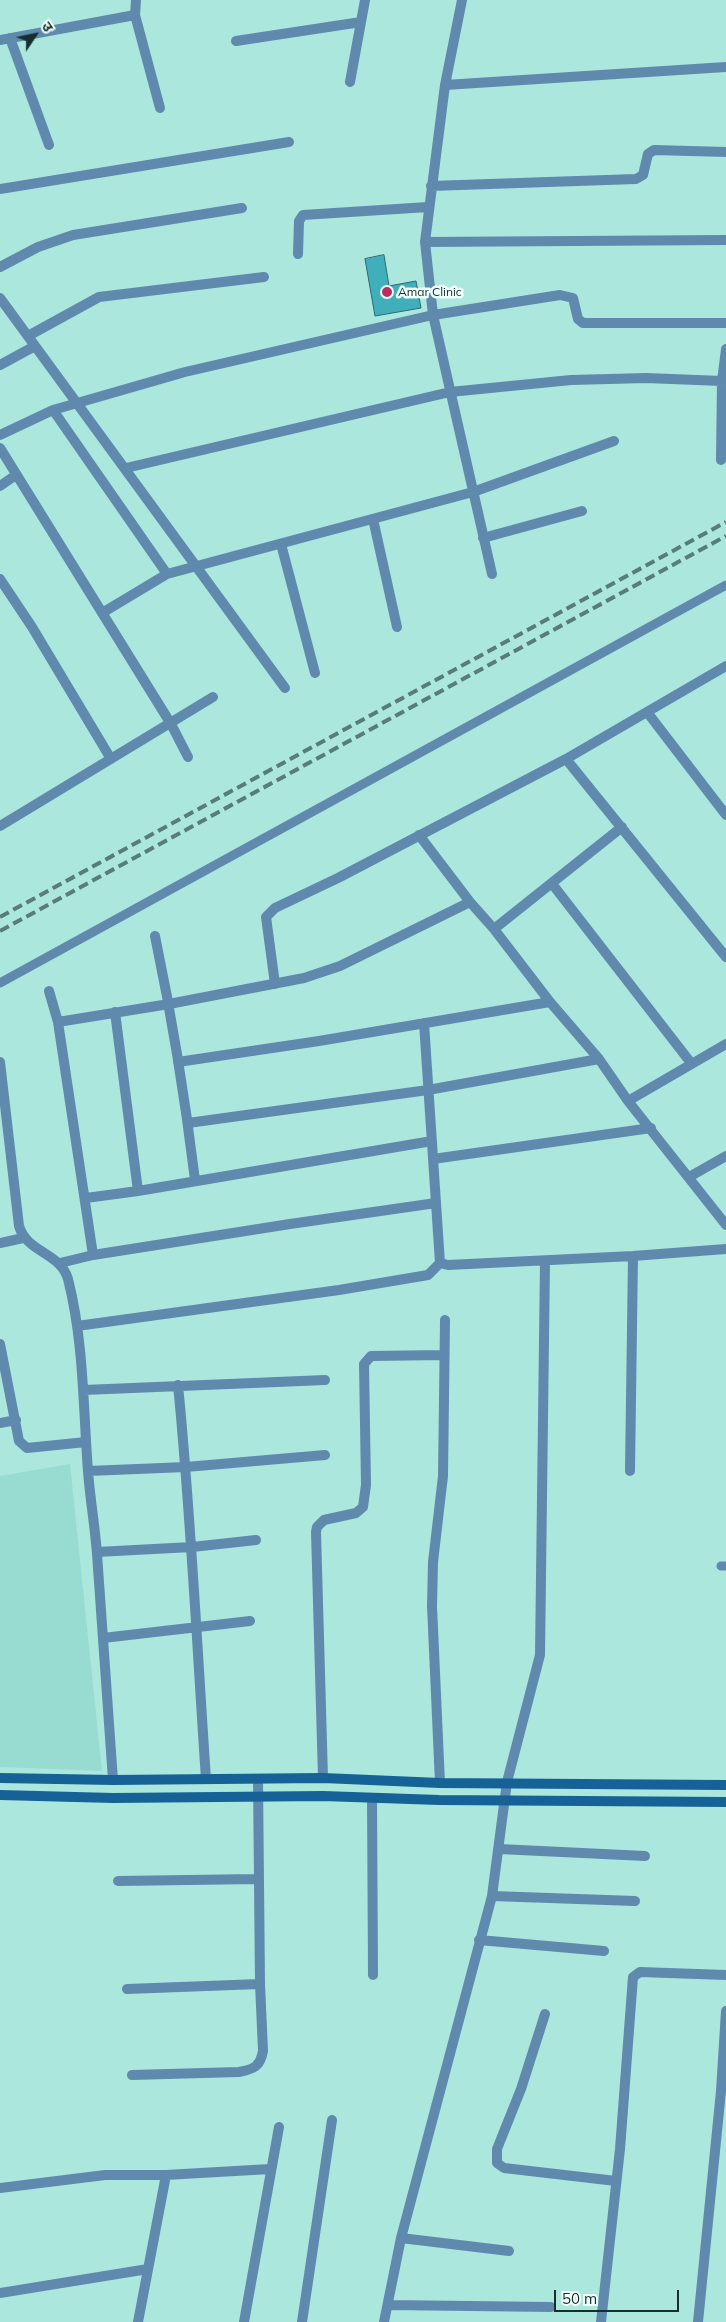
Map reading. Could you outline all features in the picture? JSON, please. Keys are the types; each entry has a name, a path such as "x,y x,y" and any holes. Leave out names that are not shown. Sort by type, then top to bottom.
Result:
{"main road":[{"path":"0,1778 113,1780 323,1778 440,1782 726,1785"},
{"path":"0,1795 113,1798 258,1796 726,1802"}],"street":[{"path":"136,0 135,15 160,108"},
{"path":"350,82 365,0"},
{"path":"462,0 444,85 425,242 433,315 492,574"},
{"path":"49,145 5,39 135,15"},
{"path":"236,41 361,22"},
{"path":"444,85 726,67"},
{"path":"0,189 289,142"},
{"path":"431,186 636,178 643,175 648,154 654,150 726,152"},
{"path":"298,254 299,221 301,216 306,214 428,207"},
{"path":"0,267 38,248 73,235 242,208"},
{"path":"425,242 726,240"},
{"path":"28,336 99,297 264,277"},
{"path":"0,435 52,410 76,402 185,372 433,315 566,295 573,298 578,319 583,323 726,323"},
{"path":"0,298 286,688"},
{"path":"0,365 35,346"},
{"path":"721,460 722,381 726,349"},
{"path":"126,468 450,392 571,380 646,378 722,381"},
{"path":"52,410 168,574"},
{"path":"102,613 168,574 473,492 614,442"},
{"path":"0,448 171,724 188,756"},
{"path":"0,486 16,476"},
{"path":"484,538 582,511"},
{"path":"373,519 396,627"},
{"path":"281,544 315,673"},
{"path":"0,579 37,636 111,759"},
{"path":"275,984 266,917 269,913 566,759 726,666"},
{"path":"0,826 213,697"},
{"path":"647,712 726,815"},
{"path":"566,759 726,957"},
{"path":"494,929 553,884 622,827"},
{"path":"419,836 550,1002 599,1059 628,1101 726,1225"},
{"path":"553,884 691,1064"},
{"path":"58,1022 169,1004 304,978 340,966 470,902"},
{"path":"156,936 188,1123 194,1180"},
{"path":"49,991 58,1022 86,1198 93,1255"},
{"path":"178,1062 319,1041 550,1002"},
{"path":"115,1012 138,1191"},
{"path":"77,1326 339,1290 428,1275 440,1263 424,1023"},
{"path":"628,1101 726,1044"},
{"path":"188,1123 428,1090 599,1059"},
{"path":"0,1062 5,1155 19,1226 23,1238 33,1247 60,1263 68,1280 77,1326 84,1390 88,1471 97,1552 113,1780"},
{"path":"433,1159 651,1128"},
{"path":"86,1198 138,1191 432,1141"},
{"path":"689,1176 726,1156"},
{"path":"60,1263 93,1255 436,1203"},
{"path":"0,1243 23,1238"},
{"path":"440,1263 448,1265 545,1261 726,1249"},
{"path":"630,1471 633,1256"},
{"path":"384,2322 401,2238 492,1896 507,1782 540,1655 545,1261"},
{"path":"440,1782 432,1606 433,1562 443,1476 445,1320"},
{"path":"0,1344 19,1441 27,1448 86,1442"},
{"path":"323,1778 317,1527 324,1520 356,1513 363,1507 366,1485 364,1364 371,1356 444,1355"},
{"path":"84,1390 325,1380"},
{"path":"178,1385 192,1547 195,1627 206,1779"},
{"path":"0,1423 16,1420"},
{"path":"88,1471 186,1467 325,1455"},
{"path":"97,1552 192,1547 256,1540"},
{"path":"102,1638 250,1621"},
{"path":"132,2075 239,2072 258,2066 263,2051 258,1879 258,1779"},
{"path":"372,1798 374,1975"},
{"path":"499,1849 644,1856"},
{"path":"118,1881 258,1879"},
{"path":"492,1896 635,1901"},
{"path":"479,1940 604,1951"},
{"path":"601,2322 620,2150 633,1977 640,1972 726,1975"},
{"path":"127,1989 260,1984"},
{"path":"698,2322 721,2091 726,2011"},
{"path":"545,2014 522,2089 497,2149 497,2163 504,2168 616,2181"},
{"path":"302,2322 332,2120"},
{"path":"244,2322 279,2127"},
{"path":"0,2188 105,2175 166,2175 270,2169"},
{"path":"138,2322 166,2175"},
{"path":"401,2238 509,2251"},
{"path":"0,2293 148,2269"},
{"path":"388,2305 551,2307"}],"lane":[{"path":"0,983 726,585"}],"shaded area":[{"path":"70,1464 102,1771 0,1767 0,1476"}],"building":[{"path":"384,255 389,286 416,281 421,308 375,316 365,259"}],"railway":[{"path":"0,917 726,522"},
{"path":"0,931 726,536"}],"place":[{"name":"Amar Clinic","path":"387,292"}]}
